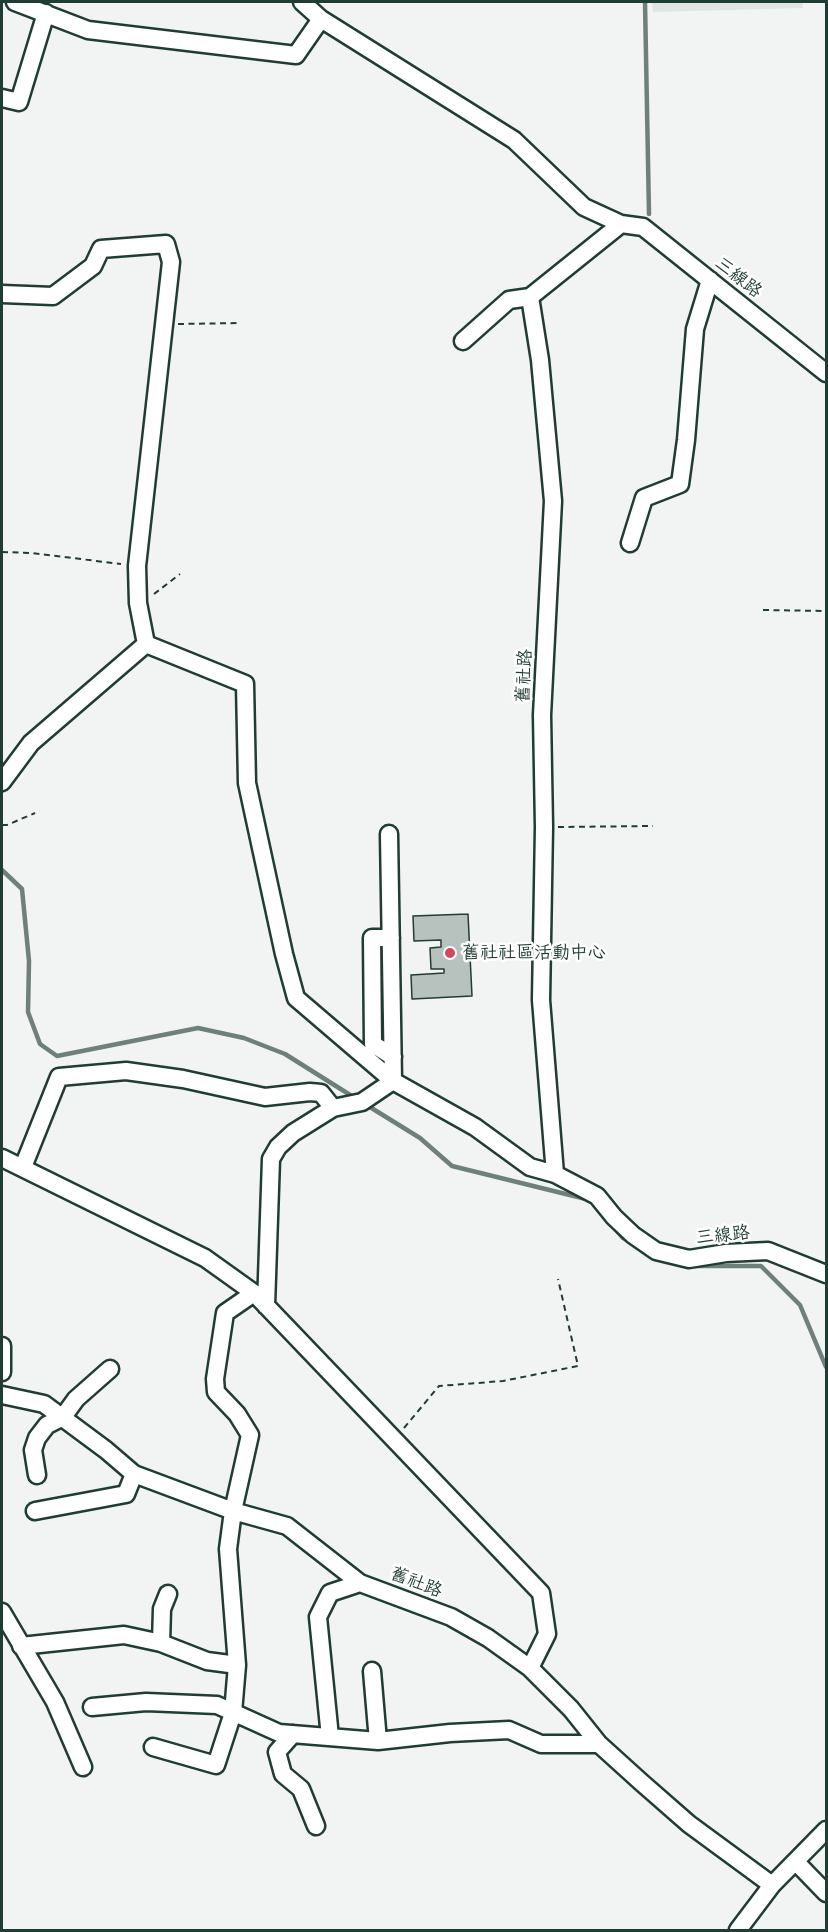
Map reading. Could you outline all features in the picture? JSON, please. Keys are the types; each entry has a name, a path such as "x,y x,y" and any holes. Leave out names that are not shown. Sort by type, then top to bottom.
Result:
{"street":[{"path":"15,2 88,30 296,55 321,19"},
{"name":"三線路","path":"302,2 321,19 514,140 584,207 621,224 642,227 826,373"},
{"path":"2,98 19,102 46,13"},
{"path":"463,341 509,300 530,297 621,224"},
{"path":"2,294 52,296 93,266 100,249 166,244 171,262 137,566 138,603 146,644"},
{"path":"630,543 644,498 680,484 687,440 695,330 710,280"},
{"name":"舊社路","path":"530,297 540,360 553,501 543,715 541,1000 555,1174"},
{"path":"2,782 31,743 146,644"},
{"path":"146,644 245,684 247,783 284,954 296,998 393,1081 475,1127 530,1167 555,1174"},
{"path":"389,834 391,938 372,938 373,1044 393,1057 393,1081"},
{"path":"22,1167 59,1077 126,1071 183,1078 265,1097 310,1092 321,1094 333,1108"},
{"path":"266,1305 271,1159 293,1133 333,1108 362,1102 393,1081"},
{"path":"2,1158 205,1258 254,1293 541,1593 547,1634 530,1668"},
{"name":"三線路","path":"555,1174 597,1196 633,1235 656,1251 689,1259 726,1253 768,1251 826,1274"},
{"path":"153,1747 216,1765 233,1713 237,1665 228,1549 233,1511 250,1435 237,1414 216,1392 215,1379 225,1313 254,1293"},
{"path":"2,1346 2,1372"},
{"path":"37,1475 33,1450 37,1438 47,1425 63,1417 76,1399 110,1369"},
{"name":"舊社路","path":"2,1395 44,1404 134,1474 233,1511 287,1526 360,1583 451,1617 488,1638 530,1668 571,1709 599,1744 689,1824 772,1885"},
{"path":"35,1511 126,1494 134,1474"},
{"path":"330,1737 318,1617 330,1593 360,1583"},
{"path":"161,1643 162,1609 168,1594"},
{"path":"2,1612 55,1702 83,1767"},
{"path":"21,1646 124,1635 161,1643 207,1661 237,1665"},
{"path":"372,1671 378,1741"},
{"path":"92,1707 146,1702 217,1705 279,1732 378,1741 450,1733 508,1730 541,1744 599,1744"},
{"path":"293,1734 277,1752 284,1774 302,1789 316,1826"},
{"path":"738,1930 772,1885 826,1830"},
{"path":"796,1862 826,1893"}],"path":[{"path":"163,324 239,323"},
{"path":"2,552 32,553 137,566"},
{"path":"138,603 180,574"},
{"path":"763,610 826,611"},
{"path":"2,825 35,813"},
{"path":"544,827 653,826"},
{"path":"394,1439 439,1386 503,1381 578,1366 558,1279"}],"shaded area":[{"path":"652,2 802,2 803,8 653,12"}],"building":[{"name":"舊社社區活動中心","path":"468,914 472,996 412,999 411,975 444,973 444,969 431,969 430,948 441,947 441,940 414,941 413,916"}],"waterway":[{"path":"645,2 649,214"},
{"path":"2,870 22,889 29,961 28,1012 40,1044 57,1056 198,1028 244,1038 285,1054 355,1098"},
{"path":"365,1104 420,1138 452,1166 590,1200"},
{"path":"617,1231 631,1242"},
{"path":"694,1266 761,1266 800,1305 826,1367"}],"place":[{"name":"舊社社區活動中心","path":"450,953"}]}
